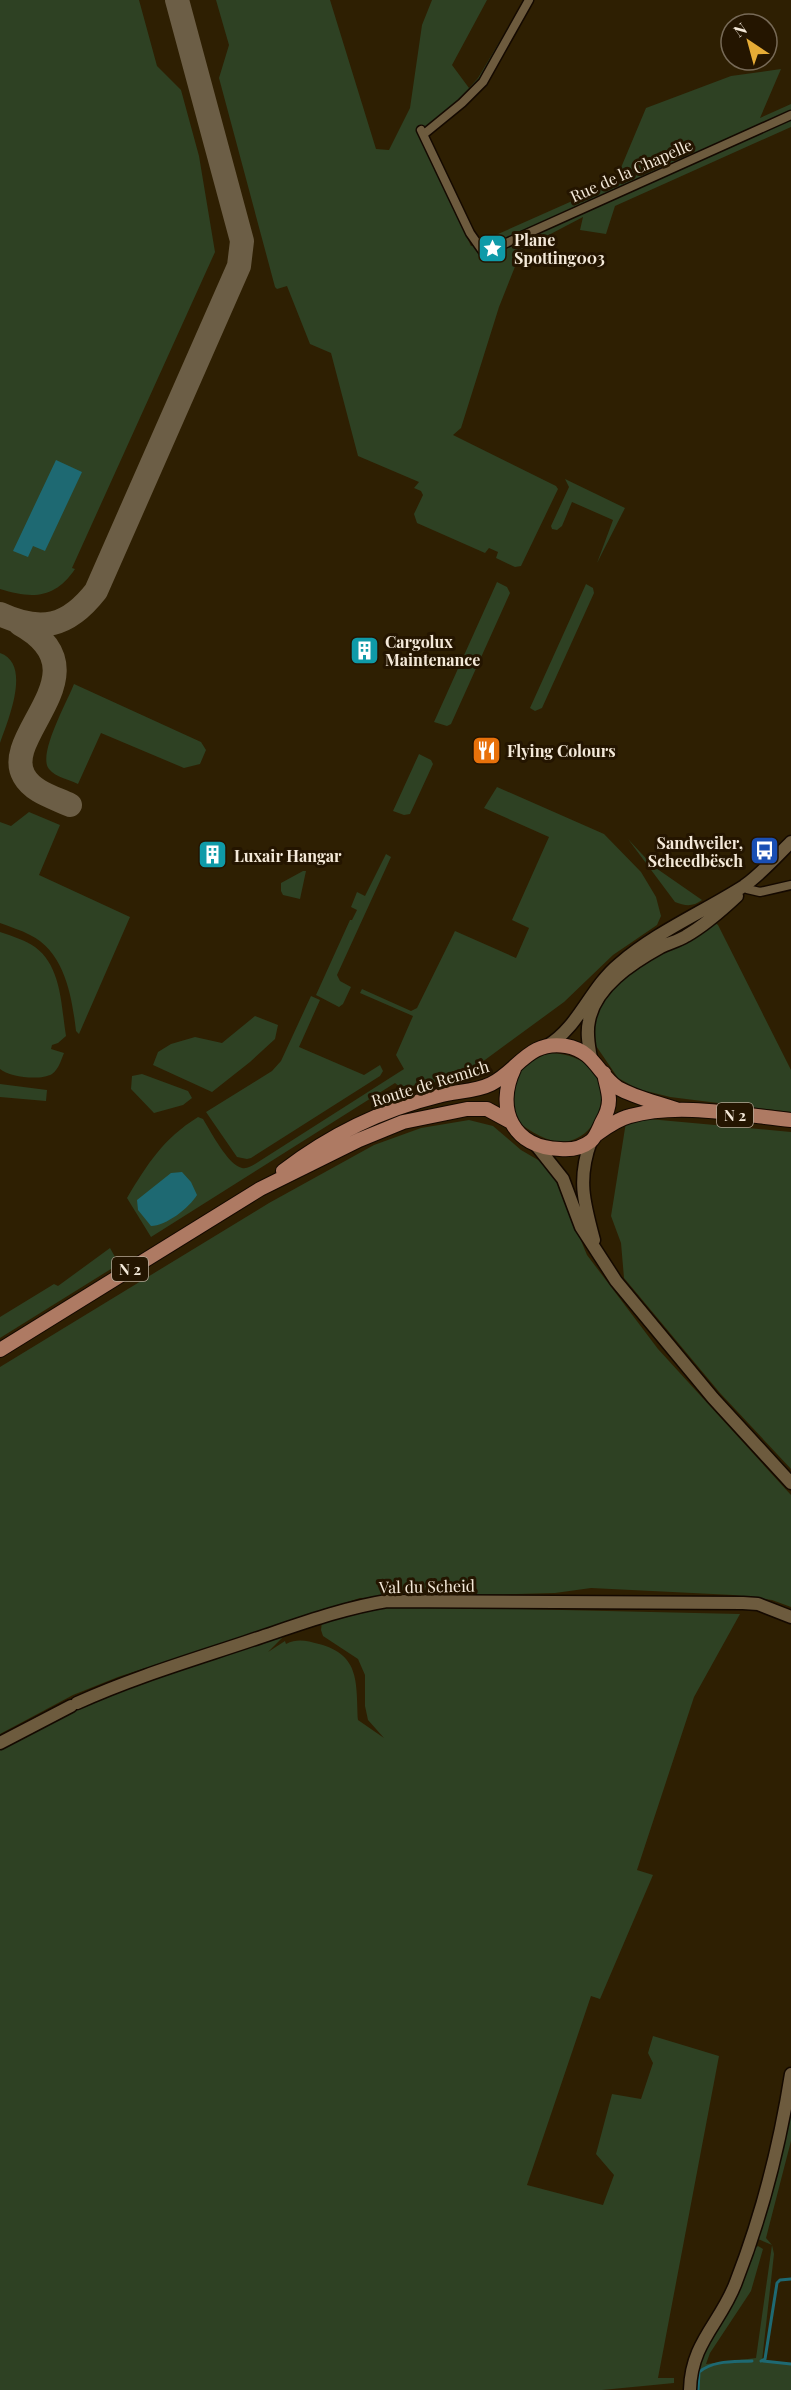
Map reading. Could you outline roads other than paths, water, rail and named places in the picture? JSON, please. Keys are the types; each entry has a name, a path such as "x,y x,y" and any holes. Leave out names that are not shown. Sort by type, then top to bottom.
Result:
{"main road":[{"path":"791,842 746,884 674,926 618,964 598,985 564,1034 547,1046 530,1052 516,1064 507,1090 506,1107 511,1122 524,1138 536,1145 563,1179 581,1227 639,1311 713,1398 791,1482"},
{"path":"614,979 642,958 684,937 707,922 740,894 746,884"},
{"path":"591,1058 588,1039 589,1020 594,1006 627,964 671,937 675,930 674,926"},
{"path":"547,1046 566,1046 591,1058 604,1073 609,1099 607,1112 583,1163 584,1205 596,1250"},
{"name":"Route de Remich","path":"260,1189 303,1156 371,1118 439,1095 478,1089 491,1084 516,1064"},
{"name":"N 2","path":"604,1073 617,1087 678,1110"},
{"name":"Route de Remich","path":"0,1350 260,1189 359,1140 403,1122 467,1108 487,1109 511,1122"},
{"name":"N 2","path":"593,1138 614,1123 629,1116 678,1110 791,1120"},
{"path":"536,1145 568,1149 593,1138"},
{"name":"Val du Scheid","path":"0,1743 74,1704 120,1684 360,1605 387,1601 758,1604 791,1617"},
{"path":"690,2390 697,2351 725,2306 737,2281 772,2168 791,2074"}],"street":[{"name":"Rue de la Chapelle","path":"529,0 483,82 462,103 423,132 470,233 484,253 791,115"},
{"path":"746,884 747,889 754,892 791,885"}],"water":[{"path":"56,460 82,472 45,551 33,546 28,557 13,551"},
{"path":"182,1172 191,1182 197,1195 177,1215 163,1223 151,1226 138,1210 137,1200 171,1173"}],"waterway":[{"path":"761,2361 765,2359 777,2283 780,2280 791,2279"},
{"path":"698,2390 699,2372 705,2368 724,2362 752,2361"},
{"path":"763,2361 791,2364"}],"place":[{"name":"Plane Spotting003","path":"493,248"},
{"name":"Cargolux Maintenance","path":"364,650"},
{"name":"Flying Colours","path":"486,750"},
{"name":"Sandweiler, Scheedbësch","path":"764,851"},
{"name":"Luxair Hangar","path":"213,855"}]}
